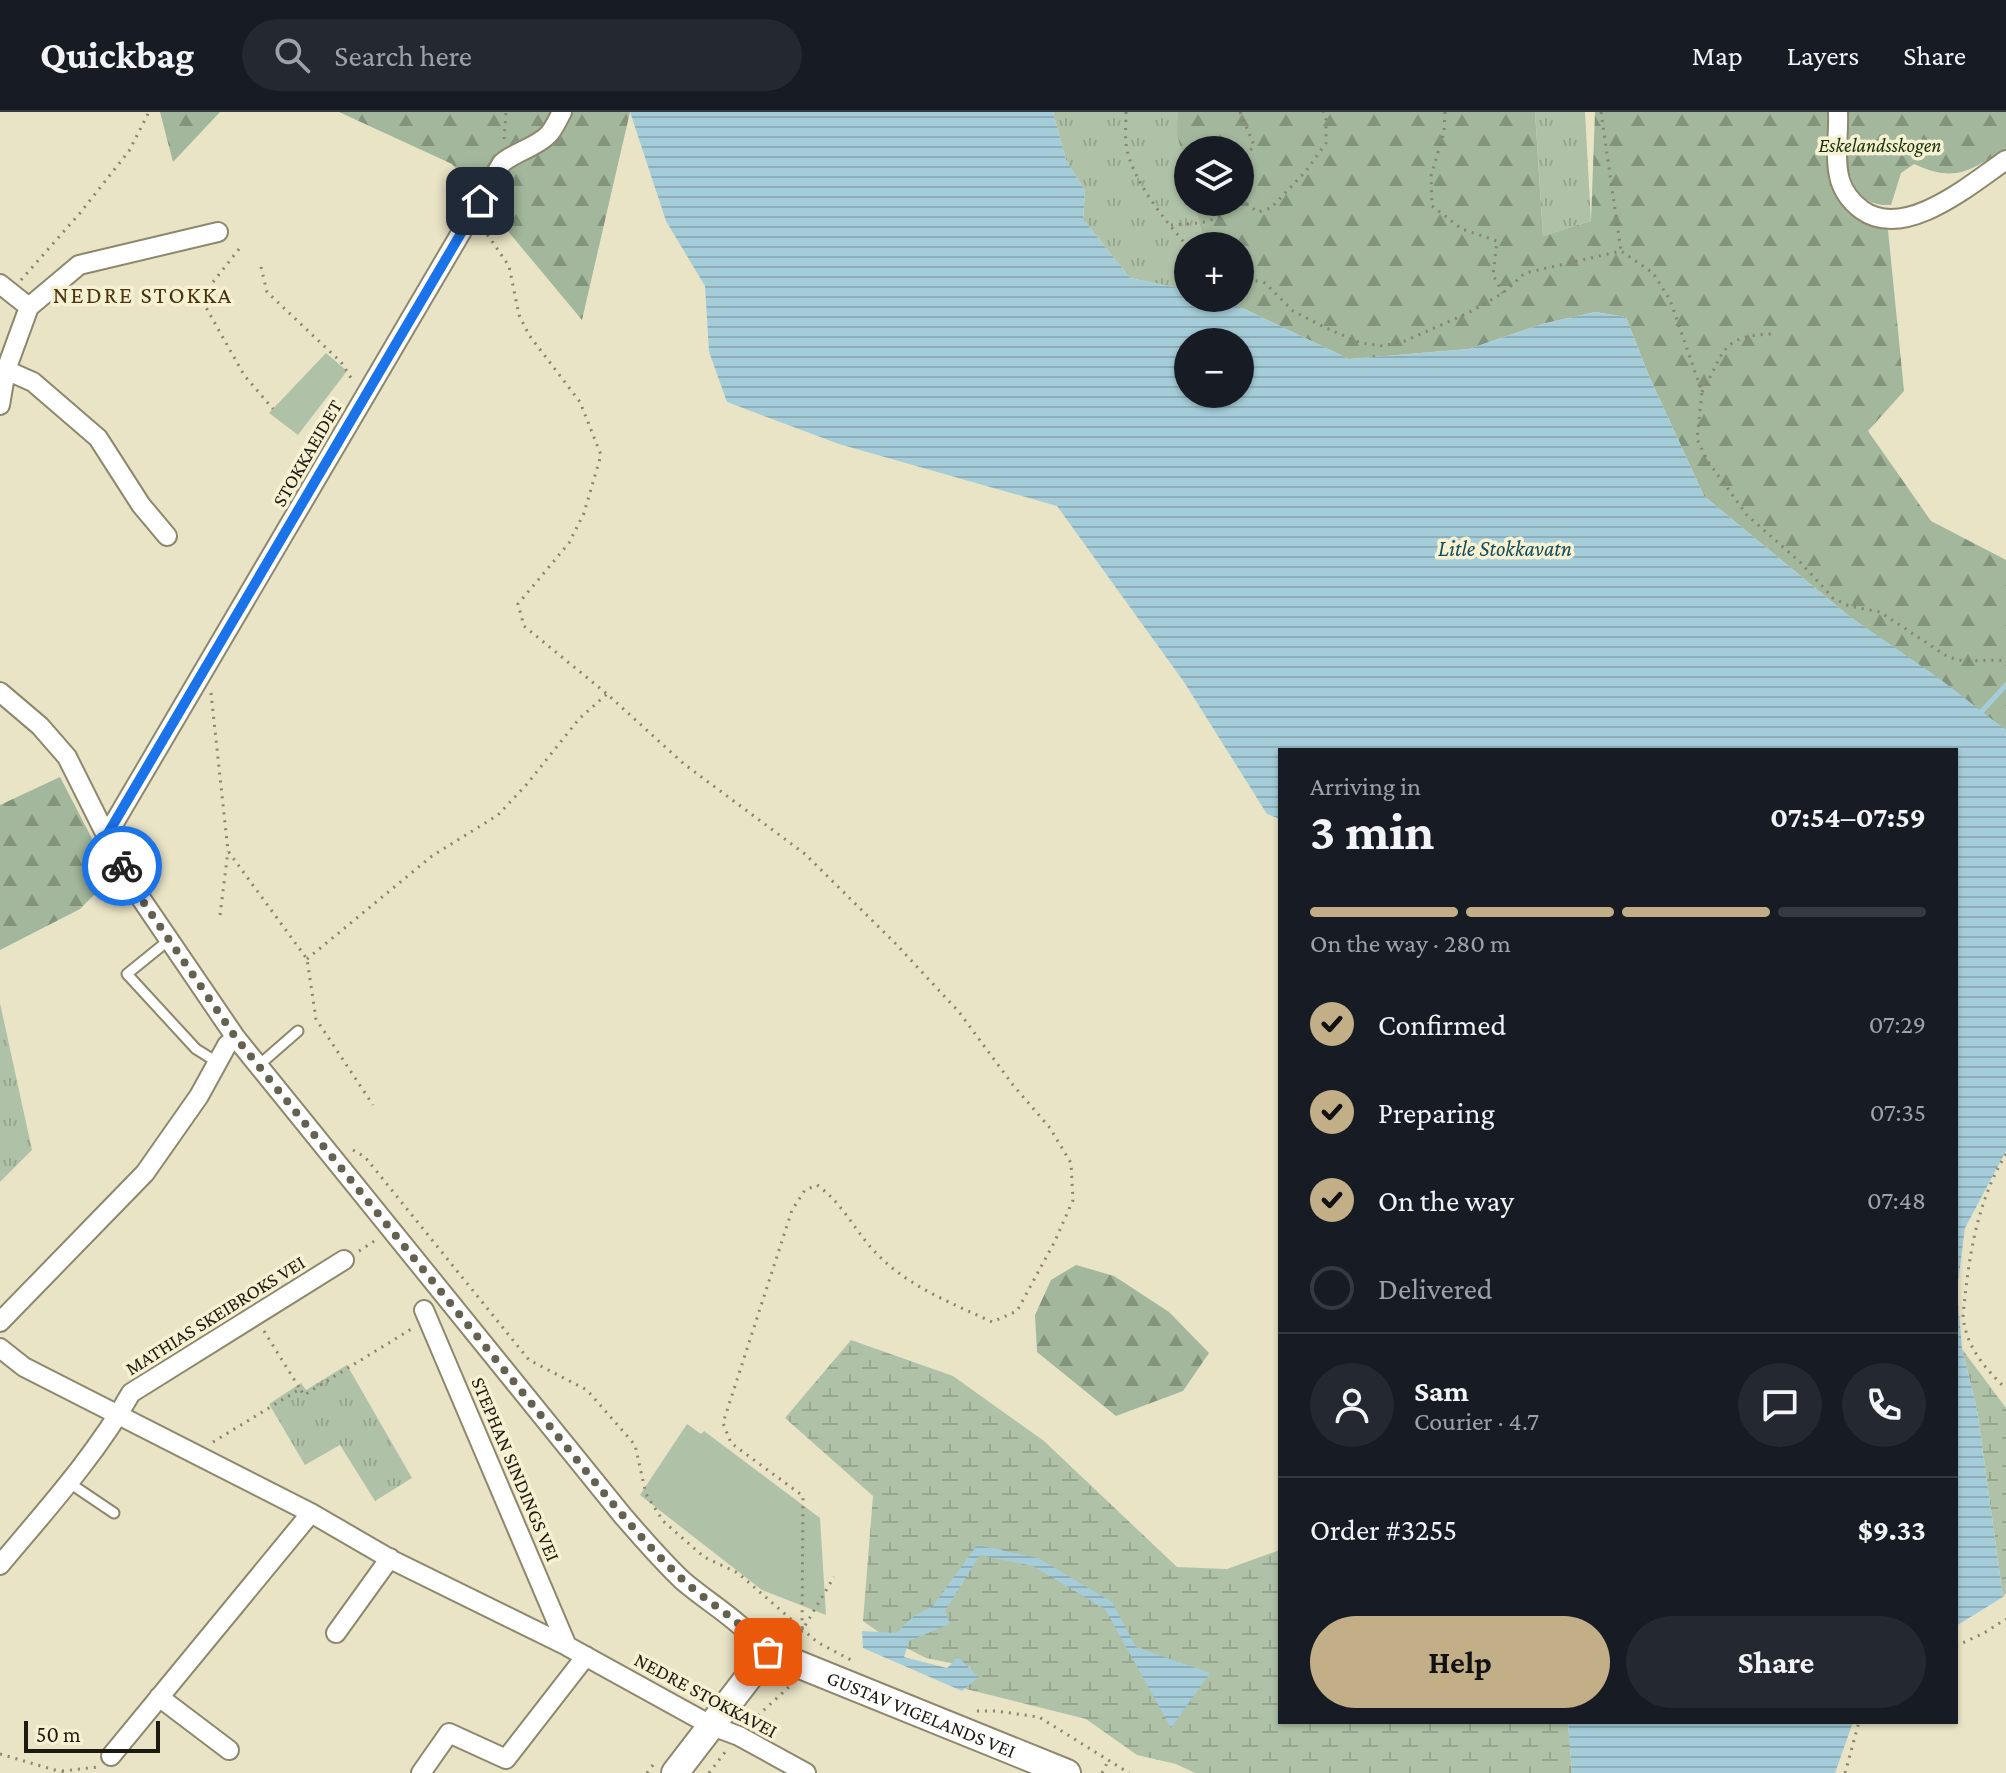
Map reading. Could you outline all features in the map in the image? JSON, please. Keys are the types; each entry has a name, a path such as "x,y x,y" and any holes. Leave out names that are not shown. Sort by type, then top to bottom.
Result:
{"main road":[{"path":"675,1773 712,1726 783,1664"},
{"name":"GUSTAV VIGELANDS VEI","path":"783,1664 1067,1773"}],"street":[{"path":"502,163 550,134 562,112"},
{"path":"1838,112 1838,165 1842,185 1850,200 1875,217 1904,218 1929,210 2006,160"},
{"name":"STOKKAEIDET","path":"107,835 502,163"},
{"path":"0,405 6,370 29,307 79,265 218,232"},
{"path":"5,288 29,307"},
{"path":"6,370 33,382 98,438 141,505 167,536"},
{"name":"GUSTAV VIGELANDS VEI","path":"0,692 40,726 67,757 129,881 236,1038 623,1516 684,1582 783,1664"},
{"path":"0,1322 145,1173 199,1096 227,1045 236,1038"},
{"name":"MATHIAS SKEIBROKS VEI","path":"119,1415 131,1393 344,1260"},
{"name":"STEPHAN SINDINGS VEI","path":"426,1315 567,1646"},
{"name":"NEDRE STOKKAVEI","path":"0,1348 24,1367 311,1513 390,1558 567,1646 712,1726 739,1736 806,1773"},
{"path":"0,1565 119,1415"},
{"path":"108,1761 311,1513"},
{"path":"336,1633 390,1558"},
{"path":"421,1773 449,1733 506,1759 586,1656"},
{"path":"159,1697 229,1750"}],"lane":[{"path":"169,940 127,974 196,1049 217,1062"},
{"path":"259,1065 298,1031"},
{"path":"68,1482 114,1513"}],"path":[{"path":"5,288 80,213 129,151 149,112"},
{"path":"502,163 506,112"},
{"path":"1126,112 1126,143 1131,163 1176,232"},
{"path":"1240,112 1250,136"},
{"path":"1254,209 1258,212 1271,208 1306,171 1326,143 1326,117 1323,112"},
{"path":"1445,112 1444,132 1431,176 1432,206 1462,229 1497,241 1493,275 1503,293"},
{"path":"1601,112 1621,251 1653,273 1670,300 1702,392"},
{"path":"1170,225 1213,220 1219,216"},
{"path":"468,221 487,234 509,266 519,315 529,335 580,402 601,455 584,513 569,543 518,604 524,626 607,694 684,764 805,854 959,1012 1013,1085 1050,1128 1071,1163 1073,1200 1055,1241 1017,1311 992,1322 911,1285 877,1255 832,1195 817,1185 805,1190 792,1210 723,1423 731,1443 803,1496 802,1631"},
{"path":"239,249 206,291 203,302 244,375 273,409"},
{"path":"1254,280 1265,283 1293,311 1326,328 1361,343 1383,346 1433,329 1503,293 1525,273 1621,251"},
{"path":"261,267 267,292 341,362 355,383 371,388"},
{"path":"1771,334 1746,335 1724,348 1702,392 1697,439 1707,460 1747,515 1801,563 1833,598 1849,606 1880,612 1948,657 1963,661 2006,662"},
{"path":"208,665 228,851 220,915"},
{"path":"307,959 432,856 498,815 579,719 607,694"},
{"path":"228,851 307,959 316,1019 373,1105"},
{"path":"353,1150 365,1157 529,1360 587,1390 635,1445 646,1494 663,1521 704,1557 738,1573 802,1631 851,1660"},
{"path":"2006,1154 1990,1185 1977,1226 1963,1317 1974,1354 2006,1389"},
{"path":"344,1260 380,1238"},
{"path":"255,1315 304,1395 426,1315"},
{"path":"202,1457 208,1445 300,1389"},
{"path":"709,1773 739,1736 834,1577"},
{"path":"1958,1645 2006,1619"},
{"path":"964,1706 979,1712 996,1711 1039,1717 1129,1773"},
{"path":"1845,1773 1858,1724"},
{"path":"0,1754 64,1772 108,1761"},
{"path":"1102,1773 1108,1761"}],"green space":[{"path":"160,112 220,112 173,162"},
{"path":"339,112 630,112 582,320 452,164"},
{"path":"1053,112 1178,112 1179,136 1174,136 1174,216 1198,216 1202,232 1174,232 1174,287 1130,278 1083,219 1085,191 1066,160"},
{"path":"1178,112 1535,112 1543,236 1591,221 1595,112 1827,112 1835,192 1888,230 1904,391 1868,431 1931,521 2006,560 2006,730 1849,616 1704,496 1649,376 1626,317 1595,312 1542,324 1469,349 1349,359 1250,312 1254,312 1254,232 1202,232 1198,216 1254,216 1254,136 1178,136"},
{"path":"1535,112 1585,112 1591,221 1543,236"},
{"name":"Eskelandsskogen","path":"1844,112 2006,112 2006,149 1962,172 1941,173 1914,164 1901,173 1891,205 1875,203 1863,197 1850,173"},
{"path":"326,353 347,371 298,435 269,413"},
{"path":"60,777 112,877 80,909 0,950 0,805"},
{"path":"0,1003 32,1150 0,1182"},
{"path":"1076,1265 1114,1276 1169,1312 1209,1353 1183,1391 1116,1416 1037,1352 1035,1315 1051,1280"},
{"path":"851,1340 953,1376 1044,1441 1177,1567 1227,1569 1278,1551 1278,1724 1568,1724 1572,1773 1195,1773 1176,1764 1137,1755 1086,1719 966,1689 970,1667 926,1658 887,1638 863,1621 873,1496 785,1418"},
{"path":"1962,1349 2006,1408 2006,1593 2003,1597 1977,1409"},
{"path":"347,1365 412,1478 375,1501 340,1445 305,1465 269,1404 301,1383 306,1390"},
{"path":"687,1424 701,1434 704,1431 820,1518 826,1615 762,1590 640,1495"}],"water":[{"name":"Litle Stokkavatn","path":"630,112 1053,112 1066,160 1085,191 1083,219 1130,278 1174,287 1174,312 1250,312 1349,359 1469,349 1542,324 1595,312 1626,317 1649,376 1704,496 1849,616 1936,676 2006,730 2006,1151 1965,1228 1958,1282 1958,748 1278,748 1278,818 1267,814 1184,682 1057,506 839,444 727,402 709,352 705,286 666,221"},
{"name":"Litle Stokkavatn","path":"1958,1302 1962,1349 1977,1409 2003,1597 1958,1625"},
{"path":"977,1545 1038,1558 1112,1602 1136,1647 1210,1673 1171,1728 1105,1609 1033,1566 980,1555 945,1611 950,1624 909,1641 904,1657 947,1668 958,1657 979,1677 962,1691 863,1648 862,1631 896,1633 914,1616 933,1606"},
{"path":"1568,1724 1852,1724 1835,1773 1572,1773"}],"waterway":[{"path":"1982,711 2006,685"}],"way so far":[{"path":"122,866 129,881 236,1038 594,1481 684,1582 735,1622 761,1647 765,1655 768,1652"}],"district":[{"name":"NEDRE STOKKA","path":"143,295"}],"route":[{"path":"122,866 107,835 480,201"}]}
